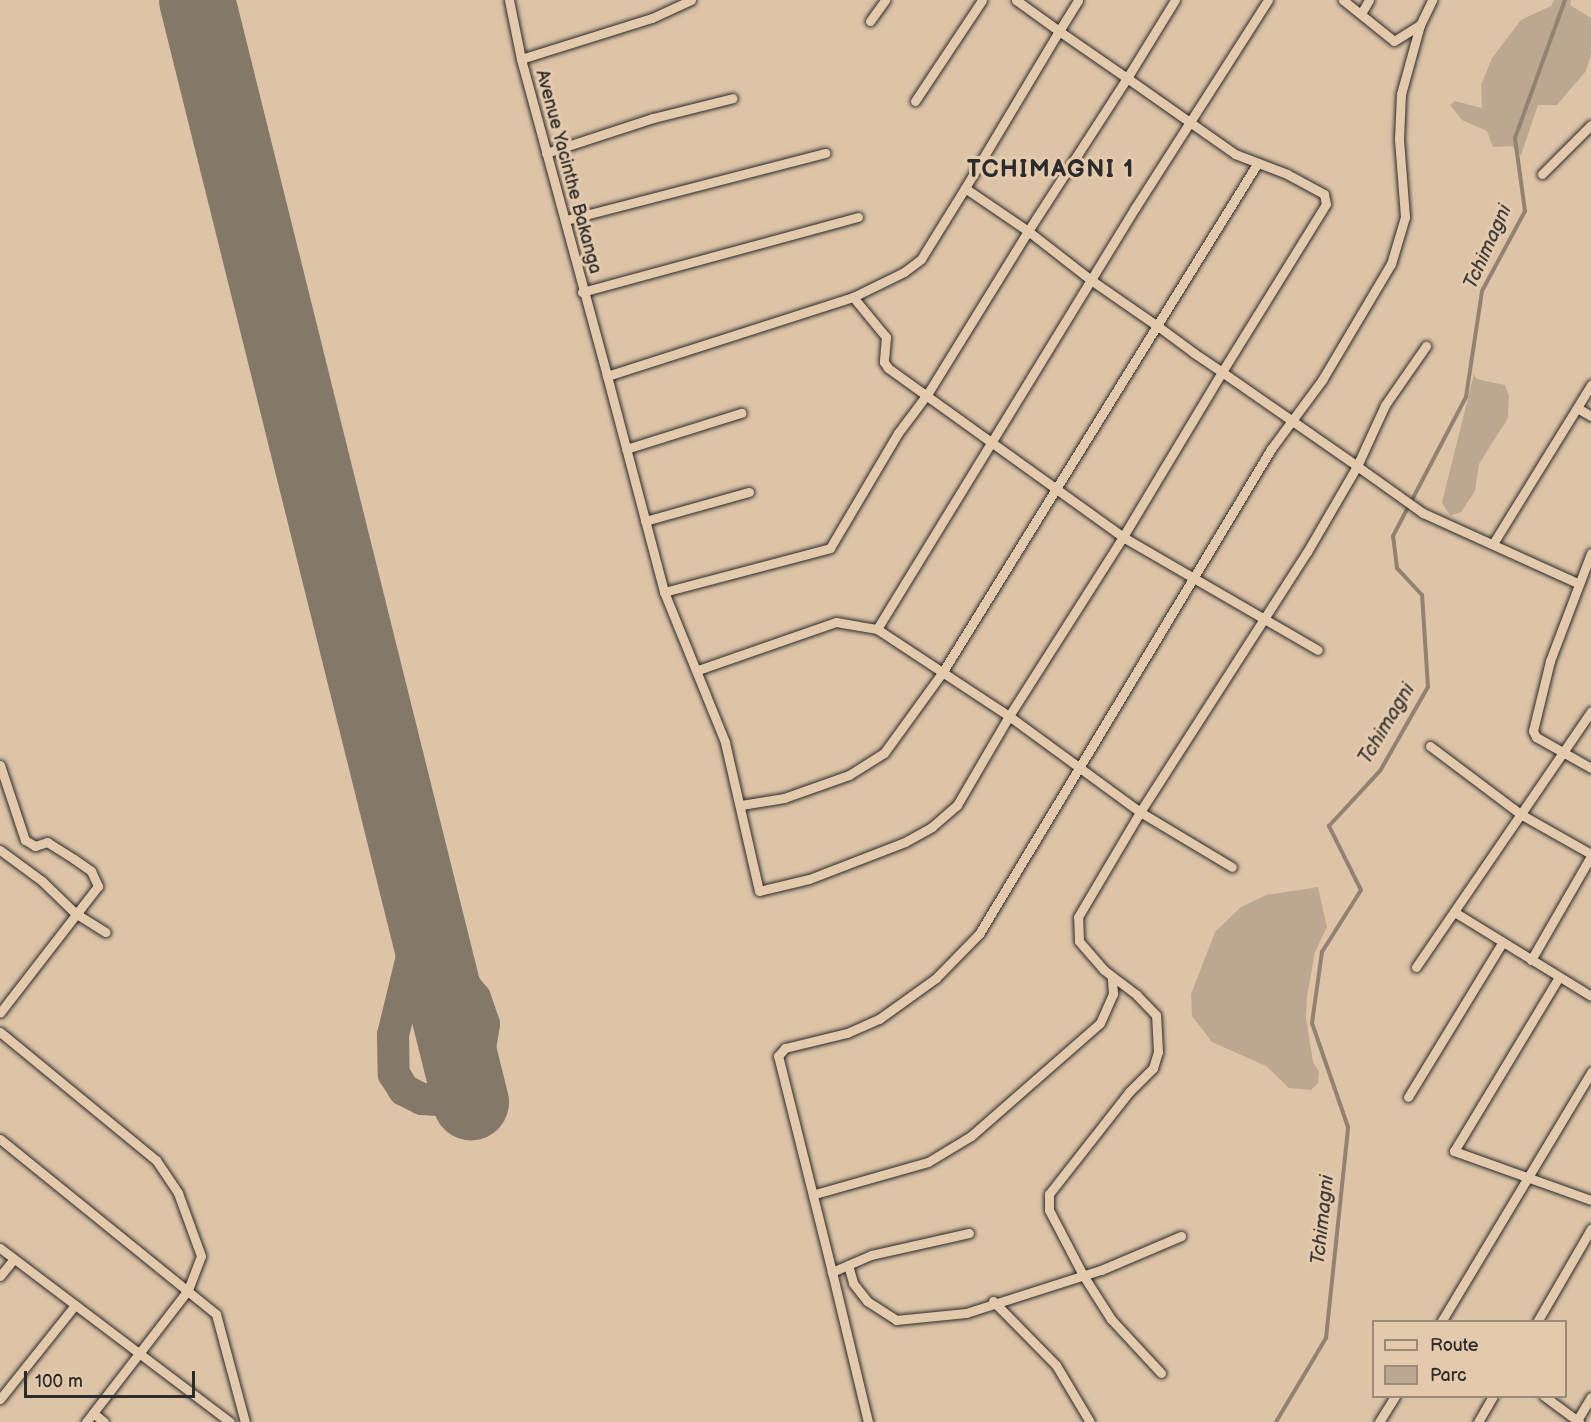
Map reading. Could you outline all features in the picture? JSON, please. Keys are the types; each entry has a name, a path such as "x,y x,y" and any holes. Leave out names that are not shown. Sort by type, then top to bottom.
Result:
{"street":[{"name":"Avenue Yacinthe Bakanga","path":"509,0 521,59 567,220 582,292 607,376 664,592 671,615 698,670"},
{"path":"521,59 652,18 691,0"},
{"path":"870,21 885,0"},
{"path":"915,101 982,0"},
{"path":"1016,0 1234,154 1287,174 1328,198 1123,537 1008,717 957,805 932,827 863,860 759,891 725,742 698,670 836,622 877,629 1008,717 1140,812 1232,867"},
{"path":"607,376 854,297 904,272 921,259 1078,0"},
{"path":"664,592 830,548 898,434 928,393 1175,0"},
{"path":"877,629 994,442 1091,280 1192,124 1268,0"},
{"path":"1342,0 1362,12 1394,41 1403,39 1420,25"},
{"path":"1362,12 1369,0"},
{"path":"868,1422 815,1194 777,1056 780,1051 879,1019 910,1000 957,958 979,934 1078,766 1194,581 1271,449 1294,422 1391,264 1401,241 1405,217 1399,139 1401,94 1420,25 1432,0"},
{"path":"546,153 653,118 733,98"},
{"path":"1542,174 1591,125"},
{"path":"567,220 826,153"},
{"path":"741,805 784,798 868,766 884,753 942,673 1159,327 1257,164"},
{"path":"965,188 1029,231 1091,280 1423,513 1494,542 1577,583"},
{"path":"582,292 858,217"},
{"path":"854,297 886,337 884,362 888,368 928,393 1123,537 1264,622 1318,651"},
{"path":"1161,1373 1111,1319 1083,1275 1049,1210 1049,1194 1129,1092 1153,1068 1158,1052 1156,1015 1137,995 1112,978 1079,940 1078,917 1140,812 1264,622 1357,466 1385,405 1426,346"},
{"path":"1494,542 1579,409 1591,385"},
{"path":"1579,409 1591,416"},
{"path":"626,449 741,413"},
{"path":"645,521 749,492"},
{"path":"1591,553 1577,583 1533,723 1536,737 1591,768"},
{"path":"1416,967 1456,913 1591,711"},
{"path":"1430,746 1522,815 1591,855 1531,960"},
{"path":"0,765 25,840 35,846 47,842 91,872 98,886 0,1012"},
{"path":"0,850 42,881 75,913 106,932"},
{"path":"1456,913 1591,996"},
{"path":"1408,1097 1502,943"},
{"path":"1559,977 1455,1145 1458,1154 1591,1200"},
{"path":"815,1194 866,1177 908,1170 971,1136 1100,1023 1110,1002 1112,978"},
{"path":"0,1032 156,1160 178,1193 201,1256 188,1290 86,1422"},
{"path":"1443,1320 1529,1180 1591,1072"},
{"path":"0,1139 216,1314 245,1422"},
{"path":"1538,1320 1591,1229"},
{"path":"832,1272 871,1255 969,1233"},
{"path":"848,1265 853,1283 867,1301 896,1320 966,1313 993,1301 1083,1275 1181,1236"},
{"path":"0,1248 230,1422"},
{"path":"0,1276 13,1260"},
{"path":"993,1301 1056,1365 1089,1422"},
{"path":"0,1399 75,1305"},
{"path":"1547,1398 1577,1422 1591,1397"},
{"path":"1379,1422 1394,1398"},
{"path":"1478,1422 1492,1398"},
{"path":"93,1413 104,1422"}],"green space":[{"path":"1554,0 1571,0 1570,5 1591,18 1591,54 1586,71 1557,105 1538,105 1521,155 1512,146 1493,147 1487,131 1462,120 1450,105 1455,101 1482,108 1481,85 1492,58 1521,20 1551,6"},
{"path":"1474,374 1477,379 1505,385 1509,396 1508,418 1479,464 1475,491 1461,512 1450,516 1442,502"},
{"path":"1318,887 1327,927 1315,952 1307,996 1306,1018 1313,1062 1319,1071 1318,1083 1311,1090 1289,1088 1266,1066 1212,1042 1192,1016 1191,994 1215,932 1241,907 1266,895"}],"waterway":[{"name":"Tchimagni","path":"1276,1422 1326,1338 1348,1127 1312,1023 1322,952 1361,890 1329,826 1380,771 1428,687 1422,595 1397,568 1393,536 1466,397 1482,291 1525,211 1515,138 1565,0"}],"taxiway":[{"path":"423,911 393,1035 394,1074 404,1090 422,1099 471,1102 484,1024 475,998 463,983 438,971"}],"runway":[{"path":"197,0 471,1102"}],"district":[{"name":"TCHIMAGNI 1","path":"1051,170"}]}
